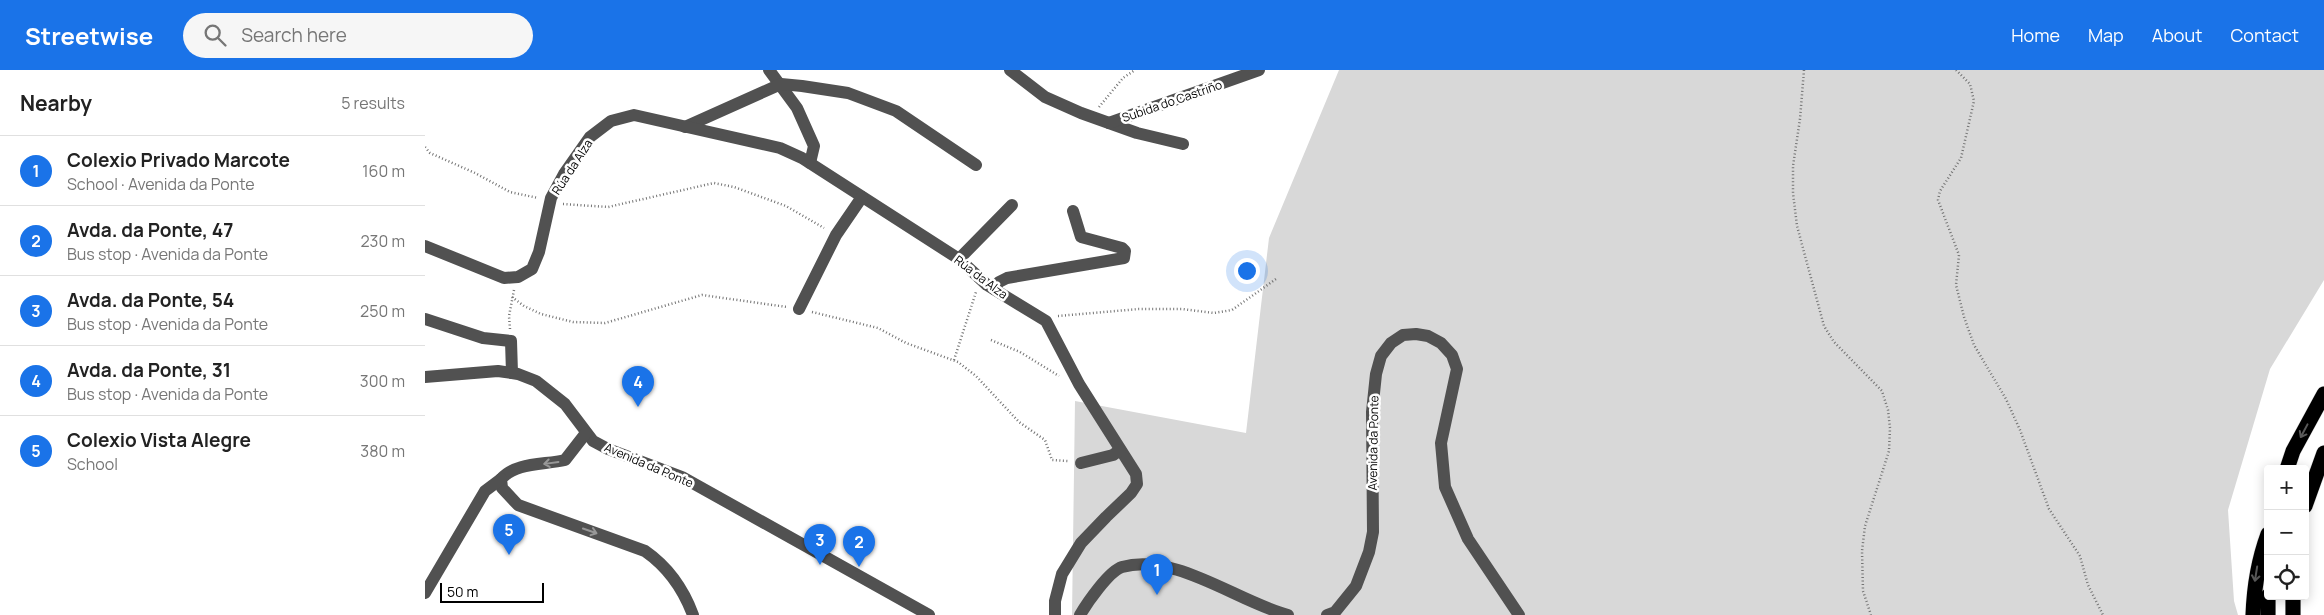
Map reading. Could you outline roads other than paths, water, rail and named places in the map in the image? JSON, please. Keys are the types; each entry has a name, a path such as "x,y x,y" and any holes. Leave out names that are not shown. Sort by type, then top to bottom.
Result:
{"highway":[{"path":"2288,465 2293,450 2324,394"},
{"path":"2309,495 2324,453"},
{"path":"2253,615 2253,591 2259,559 2264,545"},
{"path":"2268,600 2268,615"},
{"path":"2293,600 2293,615"}],"street":[{"path":"769,70 797,108 814,146 810,163"},
{"path":"1010,70 1045,97 1137,133 1183,144"},
{"name":"Subida do Castriño","path":"1225,70 1235,79"},
{"name":"Subida do Castriño","path":"1109,123 1259,70"},
{"path":"685,127 781,84 848,93 896,110 976,165"},
{"name":"Rúa da Alza","path":"425,246 504,278 518,277 532,269 539,252 550,202 565,174 590,137 611,121 634,115 780,148 810,163 959,259 980,279 994,289 1046,321 1075,378 1120,450"},
{"path":"799,309 837,235 863,197"},
{"path":"959,259 1012,205"},
{"path":"994,289 999,282 1007,278 1124,258 1125,251 1123,248 1081,237 1073,211"},
{"path":"425,319 483,338 511,341 511,373"},
{"name":"Avenida da Ponte","path":"1327,615 1335,612 1356,586 1369,552 1373,532 1372,412 1376,374 1381,356 1391,343 1403,335 1416,334 1434,339 1452,355 1457,369 1441,443 1445,487 1468,539 1519,615"},
{"name":"Avenida da Ponte","path":"425,376 472,371 497,371 511,373 536,382 565,404 593,441 608,449 682,477 929,615"},
{"path":"425,593 485,491 506,473 522,467 565,460 586,433"},
{"path":"1055,615 1055,601 1062,574 1081,543 1131,493 1137,484 1136,474 1120,450 1113,455 1081,463"},
{"path":"501,479 502,488 519,505 645,551 661,562 677,582 693,615"},
{"path":"1080,615 1091,596 1121,568 1146,564 1175,569 1288,615"}],"place":[{"name":"Avda. da Ponte, 31","path":"638,407"},
{"name":"Colexio Vista Alegre","path":"509,555"},
{"name":"Avda. da Ponte, 54","path":"820,565"},
{"name":"Avda. da Ponte, 47","path":"859,567"},
{"name":"Colexio Privado Marcote","path":"1157,595"}]}
